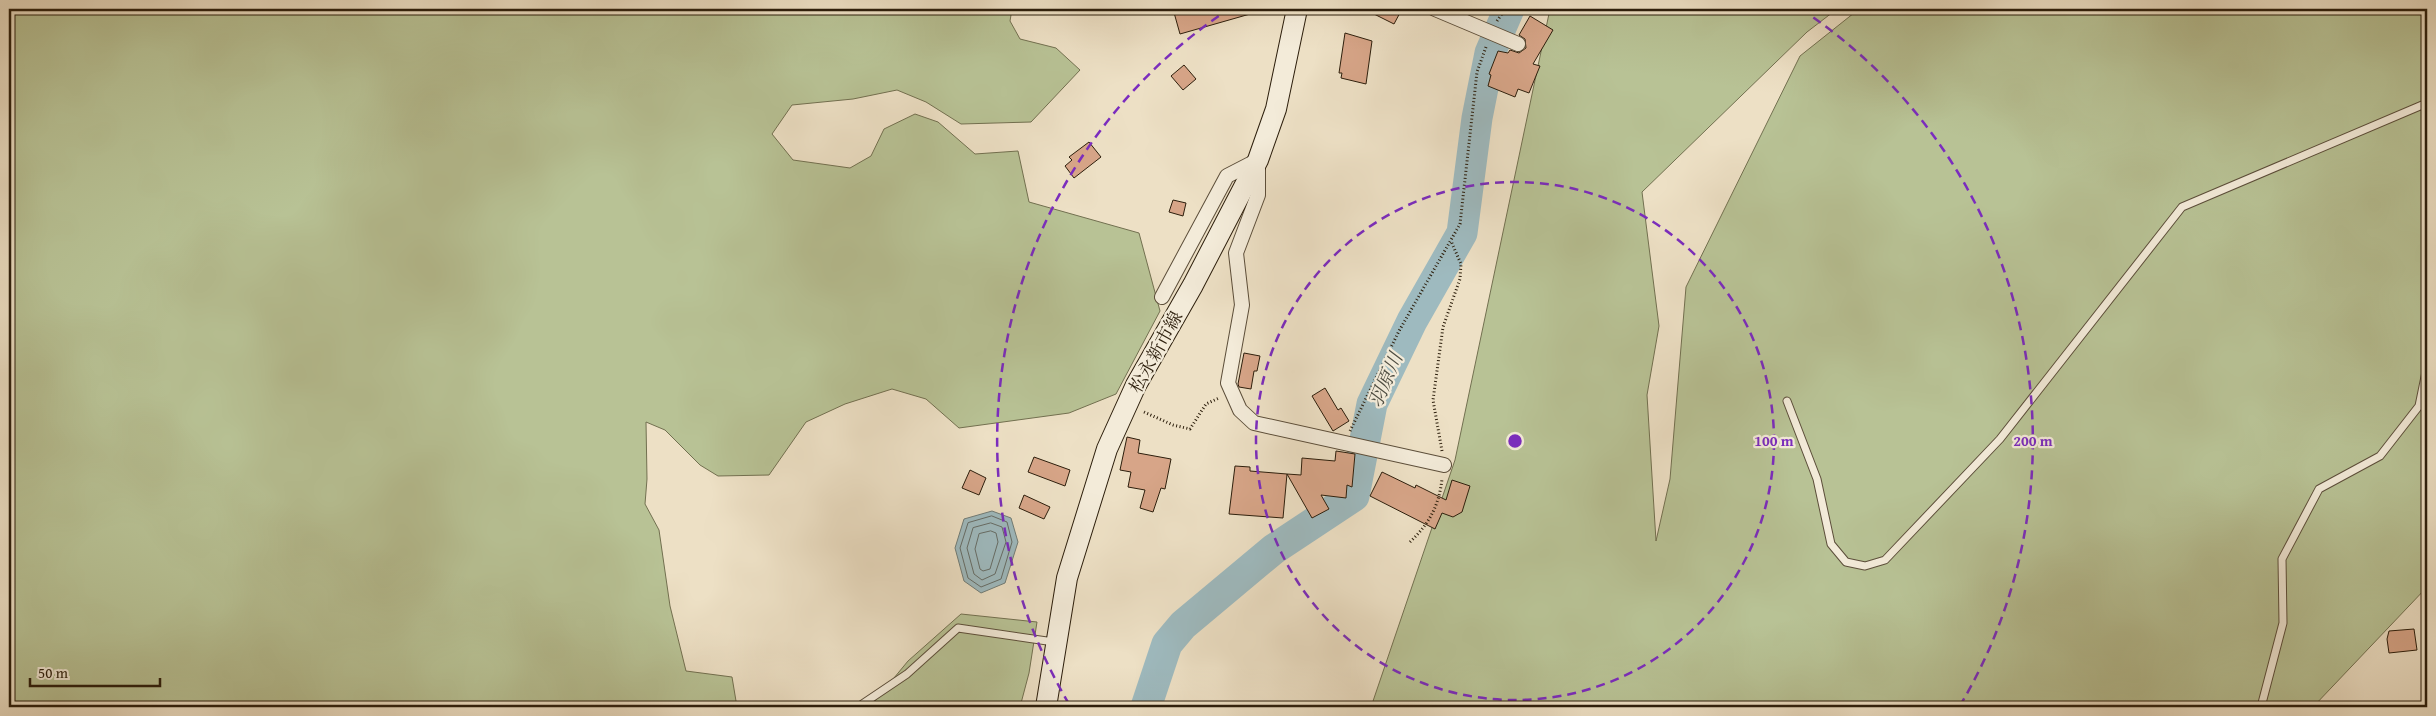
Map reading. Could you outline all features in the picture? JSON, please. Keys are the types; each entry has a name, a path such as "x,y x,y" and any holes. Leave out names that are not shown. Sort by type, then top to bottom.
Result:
{"main road":[{"name":"松永新市線","path":"1046,707 1068,578 1107,449 1127,404 1237,206 1258,160 1276,108 1297,9"}],"street":[{"path":"1435,9 1518,44"},
{"path":"1162,297 1227,176 1258,160 1258,195 1236,253 1242,305 1228,383 1240,410 1254,422 1444,465"}],"lane":[{"path":"1787,400 1817,479 1831,544 1846,562 1865,566 1885,560 2000,439 2182,206 2427,103"},
{"path":"2261,707 2283,623 2282,559 2319,489 2380,456 2419,406 2427,367"},
{"path":"858,707 908,674 958,628 1057,642"}],"path":[{"path":"1344,443 1399,331 1460,224 1477,72 1491,31 1505,9"},
{"path":"1410,542 1426,526 1440,498 1444,465 1433,400 1443,327 1460,279 1461,264 1451,240"},
{"path":"1127,404 1173,425 1190,429 1206,404 1218,398 1236,400"}],"green space":[{"path":"9,9 1012,9 1010,21 1020,39 1056,48 1080,70 1031,122 961,124 926,102 897,90 853,99 792,105 772,134 793,160 850,168 871,156 884,129 915,114 938,122 975,154 1018,151 1029,202 1139,233 1160,311 1116,394 1069,413 959,428 926,399 892,389 845,404 806,422 769,475 718,476 700,465 665,430 646,422 647,479 645,504 659,530 670,606 686,671 732,677 737,707 9,707"},
{"path":"1550,9 1837,9 1807,32 1642,192 1659,326 1647,395 1656,541 1670,479 1686,287 1800,56 1859,9 2427,9 2427,587 2313,707 1371,707 1455,460"},
{"path":"961,614 1037,622 1029,673 1020,707 870,707 908,661"}],"water":[{"path":"992,511 1011,518 1018,542 1005,583 981,593 964,581 955,548 964,519"}],"building":[{"path":"1173,9 1256,9 1257,12 1180,34"},
{"path":"1364,9 1402,9 1394,24"},
{"path":"1530,16 1553,30 1533,64 1540,66 1529,93 1518,89 1515,97 1488,86 1491,75 1489,74 1498,51 1508,53 1510,50 1519,53 1526,48 1525,39 1519,35"},
{"path":"1345,33 1372,41 1366,84 1341,78 1342,73 1339,73"},
{"path":"1184,65 1196,79 1183,90 1171,76"},
{"path":"1089,142 1101,157 1074,178 1065,166 1072,160 1069,157"},
{"path":"1173,200 1186,203 1183,216 1169,212"},
{"path":"1244,353 1260,356 1257,371 1254,371 1251,389 1239,387 1238,384"},
{"path":"1325,388 1338,410 1341,408 1349,421 1333,431 1312,396"},
{"path":"1127,437 1140,440 1138,453 1171,459 1165,489 1161,488 1153,512 1140,508 1145,490 1128,487 1131,472 1120,470"},
{"path":"1336,451 1355,454 1352,487 1347,485 1346,498 1321,495 1329,509 1312,518 1287,474 1301,475 1302,458 1335,461"},
{"path":"1034,457 1070,470 1065,486 1028,472"},
{"path":"1235,466 1250,467 1250,471 1287,474 1283,518 1229,514"},
{"path":"970,470 986,478 979,495 962,488"},
{"path":"1382,472 1415,488 1416,485 1446,500 1452,480 1470,486 1462,512 1453,517 1442,513 1435,529 1370,496"},
{"path":"1024,495 1050,507 1044,519 1019,508"},
{"path":"2414,629 2417,650 2389,653 2387,639 2389,631"}],"waterway":[{"name":"羽原川","path":"1146,707 1167,644 1183,625 1274,549 1354,496 1372,404 1412,321 1462,233 1477,118 1490,53 1509,9"}]}
